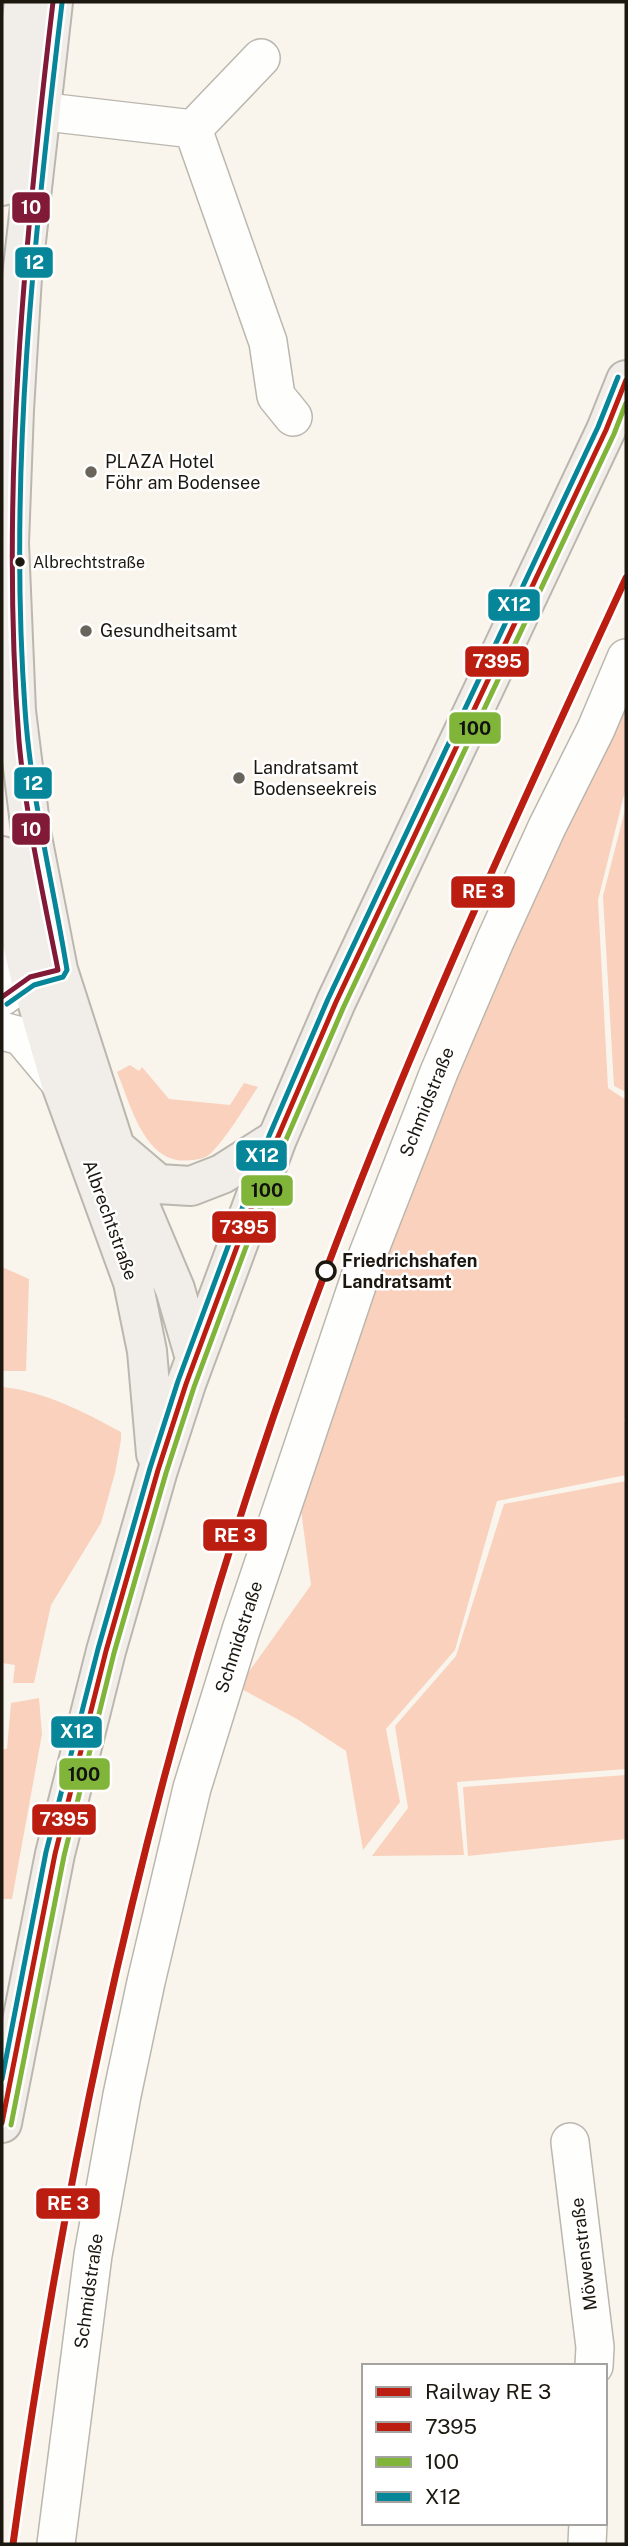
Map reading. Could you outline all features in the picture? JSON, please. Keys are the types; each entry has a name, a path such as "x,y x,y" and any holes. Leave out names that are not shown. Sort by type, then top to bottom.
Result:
{"main road":[{"name":"Albrechtstraße","path":"24,2 25,110 20,317 13,423 10,569 16,711 27,803 23,977 115,1147 175,1289 195,1358"},
{"name":"Albrechtstraße","path":"2,186 53,2"},
{"path":"2,2123 55,1854 106,1651 158,1470 195,1358 277,1139 368,933 600,443 626,380"},
{"name":"Albrechtstraße","path":"3,869 23,977 133,1282 147,1351 158,1470"},
{"path":"115,1147 158,1184 191,1186 222,1174 277,1139"}],"street":[{"path":"192,129 261,58"},
{"path":"25,110 192,129"},
{"path":"192,129 268,342 276,396 293,417"},
{"name":"Schmidstraße","path":"56,2544 93,2255 122,2095 192,1788 245,1618 366,1259 439,1072 490,953 547,827 596,729 626,658"},
{"path":"2,1031 21,1036 61,1084"},
{"name":"Möwenstraße","path":"570,2142 595,2347 594,2364"},
{"path":"587,2544 588,2525"}],"shaded area":[{"path":"626,634 626,787 598,900 608,1088 626,1100 626,1475 497,1501 455,1650 386,1729 400,1802 363,1850 346,1751 297,1719 238,1687 311,1585 298,1488 537,829"},
{"path":"626,806 626,1092 614,1086 603,896"},
{"path":"130,1065 139,1071 142,1067 169,1099 230,1105 244,1083 258,1087 230,1130 211,1153 196,1160 175,1160 162,1154 151,1144 134,1116 117,1072"},
{"path":"2,1267 29,1279 26,1371 2,1371"},
{"path":"2,1387 48,1398 121,1432 115,1473 101,1523 51,1605 34,1683 13,1683 15,1665 2,1663"},
{"path":"626,1481 626,1769 457,1782 464,1855 372,1856 408,1808 395,1726 456,1656 504,1504"},
{"path":"39,1698 42,1734 12,1899 2,1899 2,1749 7,1749 11,1703"},
{"path":"626,1775 626,1839 468,1856 463,1787"}],"transit line":[{"name":"10","path":"2,997 30,977 58,970 22,770 14,649 12,556 24,278 53,2"},
{"name":"12","path":"7,1004 34,985 63,977 67,970 37,808 28,742 21,621 20,532 27,355 42,179 62,3"},
{"name":"X12","path":"2,2079 46,1852 98,1649 178,1381 269,1136 328,999 598,427 618,377"},
{"name":"7395","path":"2,2123 55,1854 106,1651 158,1470 186,1384 277,1139 336,1002 606,430 626,380"},
{"name":"100","path":"11,2125 64,1856 114,1653 194,1387 285,1142 344,1006 614,434 626,403"},
{"path":"13,2544 61,2241 123,1941 160,1792 246,1497 332,1253 411,1058 495,865 626,578"}],"place":[{"name":"PLAZA Hotel Föhr am Bodensee","path":"91,472"},
{"name":"Albrechtstraße","path":"20,562"},
{"name":"Gesundheitsamt","path":"86,631"},
{"name":"Landratsamt Bodenseekreis","path":"239,778"},
{"name":"Friedrichshafen Landratsamt","path":"326,1271"}]}
